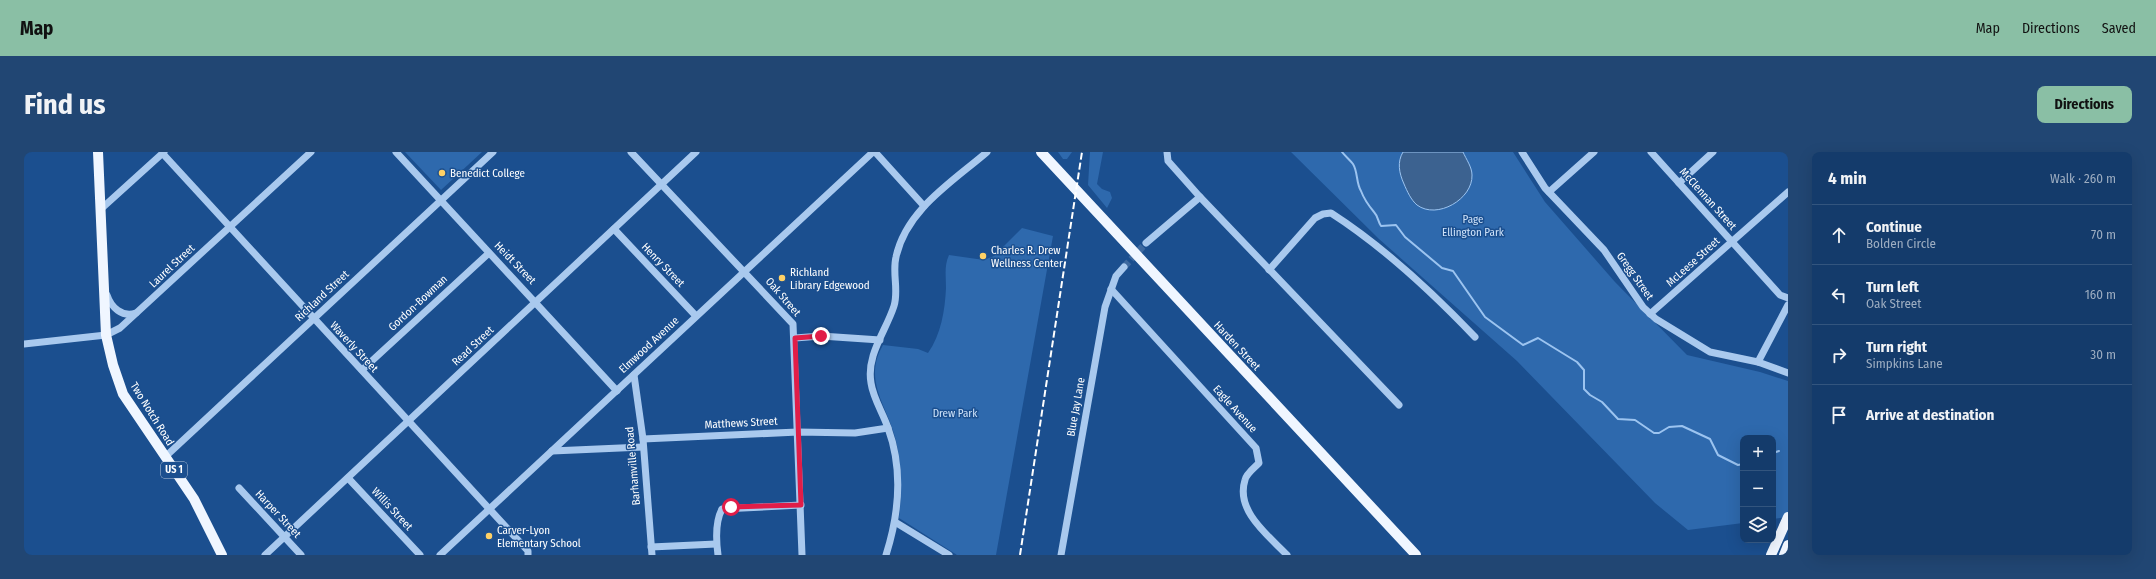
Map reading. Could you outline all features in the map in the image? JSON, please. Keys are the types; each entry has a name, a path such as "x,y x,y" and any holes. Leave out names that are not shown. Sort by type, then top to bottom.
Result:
{"main road":[{"name":"Two Notch Road","path":"98,152 106,335 113,365 123,394 194,499 222,555"},
{"name":"Harden Street","path":"1041,152 1416,555"},
{"path":"1771,555 1788,517"},
{"path":"1784,555 1788,545"}],"street":[{"name":"Laurel Street","path":"24,344 106,335 120,328 311,152"},
{"name":"Heidt Street","path":"396,152 617,390"},
{"name":"Richland Street","path":"165,457 494,152"},
{"name":"Oak Street","path":"631,152 793,324 795,338 802,555"},
{"name":"Read Street","path":"265,555 696,152"},
{"path":"874,152 924,206"},
{"name":"Elmwood Avenue","path":"440,555 874,152"},
{"path":"886,555 895,522 898,478 894,450 888,428 871,383 873,354 894,304 897,286 895,259 900,244 909,226 924,206 987,152"},
{"path":"1167,152 1168,161 1200,197 1399,405"},
{"name":"Gregg Street","path":"1522,152 1549,192 1604,250 1643,307 1650,314 1679,334 1710,352 1758,362 1788,373"},
{"path":"1549,192 1594,152"},
{"name":"McClennan Street","path":"1651,152 1780,295 1788,298"},
{"path":"1679,183 1713,152"},
{"path":"101,209 164,153"},
{"name":"Waverly Street","path":"164,153 313,319 490,509 528,551 528,555"},
{"name":"McLeese Street","path":"1650,314 1788,192"},
{"path":"1146,242 1200,197"},
{"path":"1269,270 1315,218 1323,214 1331,213 1374,244 1449,309 1475,337"},
{"name":"Henry Street","path":"614,230 696,316"},
{"name":"Gordon-Bowman","path":"362,370 489,253"},
{"name":"Blue Jay Lane","path":"1061,555 1105,307 1116,276 1124,267"},
{"path":"104,286 109,301 116,310 129,314 138,312"},
{"name":"Eagle Avenue","path":"1111,289 1256,448 1258,463 1245,479 1243,492 1246,506 1250,516 1287,555"},
{"path":"1758,362 1788,305"},
{"path":"795,338 821,336 880,340"},
{"name":"Barhamville Road","path":"634,375 643,443 651,551"},
{"name":"Matthews Street","path":"552,451 798,432 855,433 888,428"},
{"name":"Willis Street","path":"348,478 420,555"},
{"name":"Harper Street","path":"239,488 301,555"},
{"path":"718,555 716,544 718,517 722,509 731,507 801,505"},
{"path":"895,522 949,555"},
{"path":"651,551 716,544"}],"green space":[{"name":"Benedict College","path":"405,152 482,152 441,190"},
{"path":"1058,152 1072,152 1067,159 1063,159"},
{"path":"1090,152 1103,152 1097,184 1102,189 1110,192 1112,198 1107,208 1088,185"},
{"name":"Page Ellington Park","path":"1291,152 1513,152 1545,202 1615,282 1687,355 1760,372 1788,381 1788,517 1776,519 1776,435 1740,435 1740,523 1688,530 1655,503 1517,361 1379,239"},
{"name":"Drew Park","path":"1022,228 1053,236 996,555 957,555 899,518 901,489 899,460 896,441 876,382 875,370 877,358 883,345 918,349 928,353 942,322 946,288 946,267 949,255 984,260 994,256"}],"shaded area":[{"path":"1403,152 1463,152 1472,172 1471,184 1467,192 1452,205 1443,208 1434,210 1425,209 1417,205 1409,195 1401,176 1399,164"}],"waterway":[{"path":"1342,152 1353,164 1356,170 1359,188 1381,226 1396,225 1405,237 1442,268 1453,271 1485,317 1523,345 1538,338 1577,362 1584,370 1584,389 1590,395 1602,402 1618,419 1635,420 1654,433 1659,433 1669,427 1682,426 1710,439 1718,455 1740,465"}],"tunnel":[{"path":"1124,267 1146,243"}],"railway":[{"path":"1020,555 1082,152"}],"place":[{"name":"Benedict College","path":"442,173"},
{"name":"Charles R. Drew Wellness Center","path":"983,256"},
{"name":"Richland Library Edgewood","path":"782,278"},
{"name":"Carver-Lyon Elementary School","path":"489,536"}],"route":[{"path":"731,507 801,505 795,338 821,336"}]}
